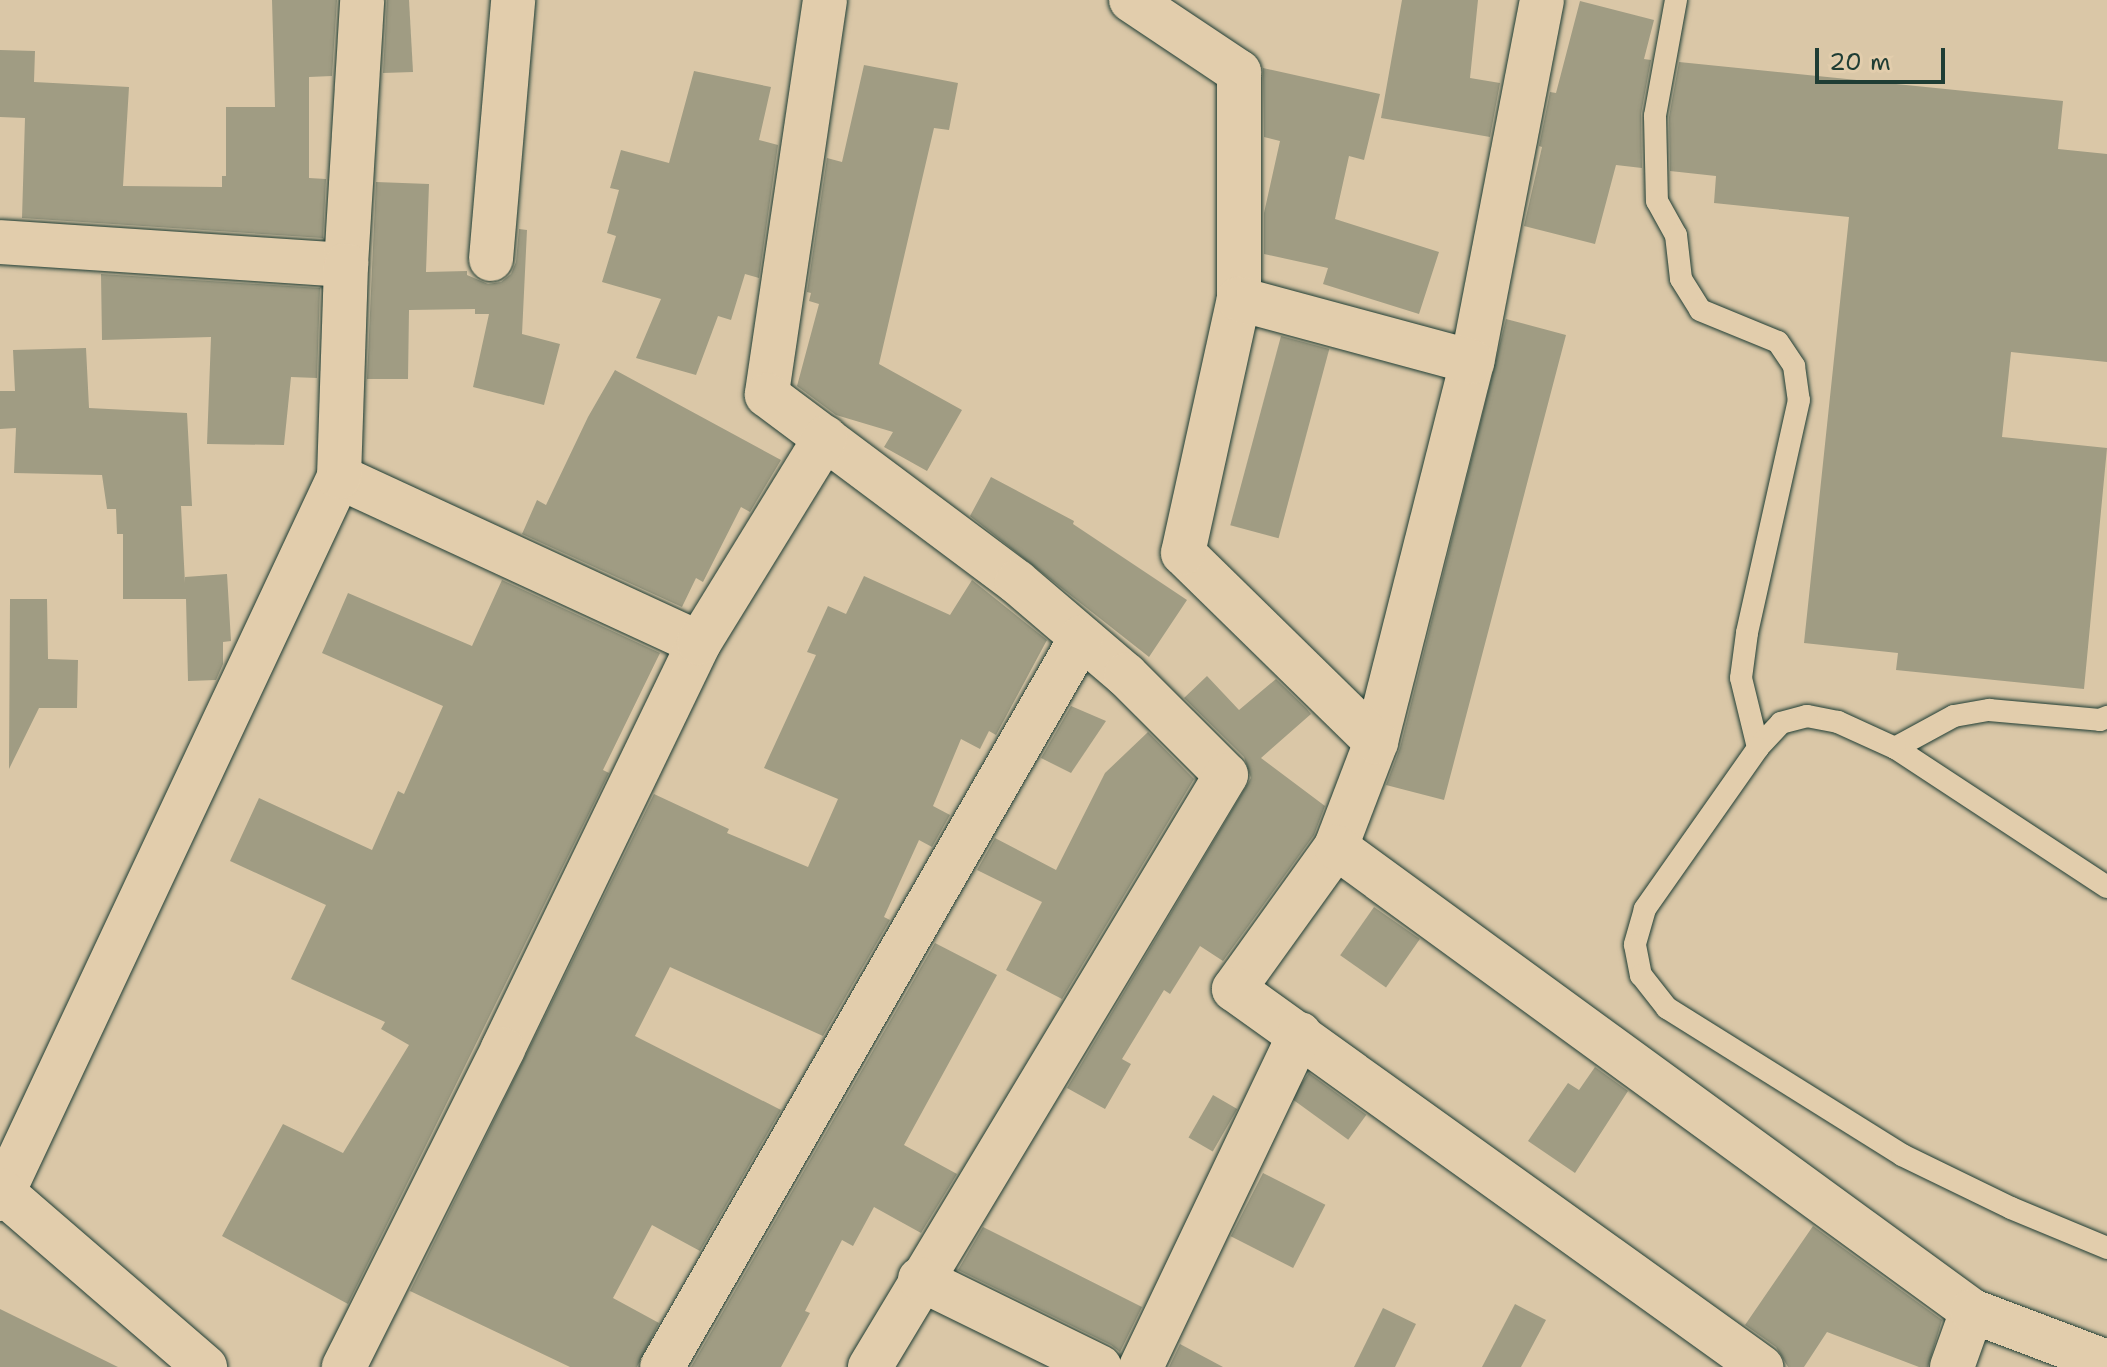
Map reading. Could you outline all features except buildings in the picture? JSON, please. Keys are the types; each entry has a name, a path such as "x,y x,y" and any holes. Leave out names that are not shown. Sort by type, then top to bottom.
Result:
{"street":[{"path":"205,1367 1,1194 339,477 346,265 362,0"},
{"path":"491,259 513,0"},
{"path":"825,0 767,395 1017,582 1126,675 1226,775 920,1279 870,1367"},
{"path":"1131,0 1239,72 1239,299 1183,553 1376,742"},
{"path":"1542,0 1472,362 1376,742 1336,847 1234,989 1761,1367"},
{"path":"0,242 346,265"},
{"path":"1239,299 1472,362"},
{"path":"344,1367 503,1049 699,643 825,438"},
{"path":"339,477 699,643"},
{"path":"662,1367 1081,638"},
{"path":"1336,847 1972,1311 2107,1362"},
{"path":"1141,1367 1300,1034"},
{"path":"920,1279 1100,1367"},
{"path":"1952,1367 1972,1311"}],"lane":[{"path":"1676,0 1655,116 1657,201 1676,235 1681,279 1700,310 1778,342 1794,366 1799,400 1747,633 1741,678 1758,748"},
{"path":"1895,748 1954,716 1989,710 2100,720 2107,717"},
{"path":"2107,887 1895,748 1838,722 1807,716 1781,723 1758,748 1645,909 1635,945 1641,975 1667,1008 1902,1155 2011,1208 2107,1248"}]}
